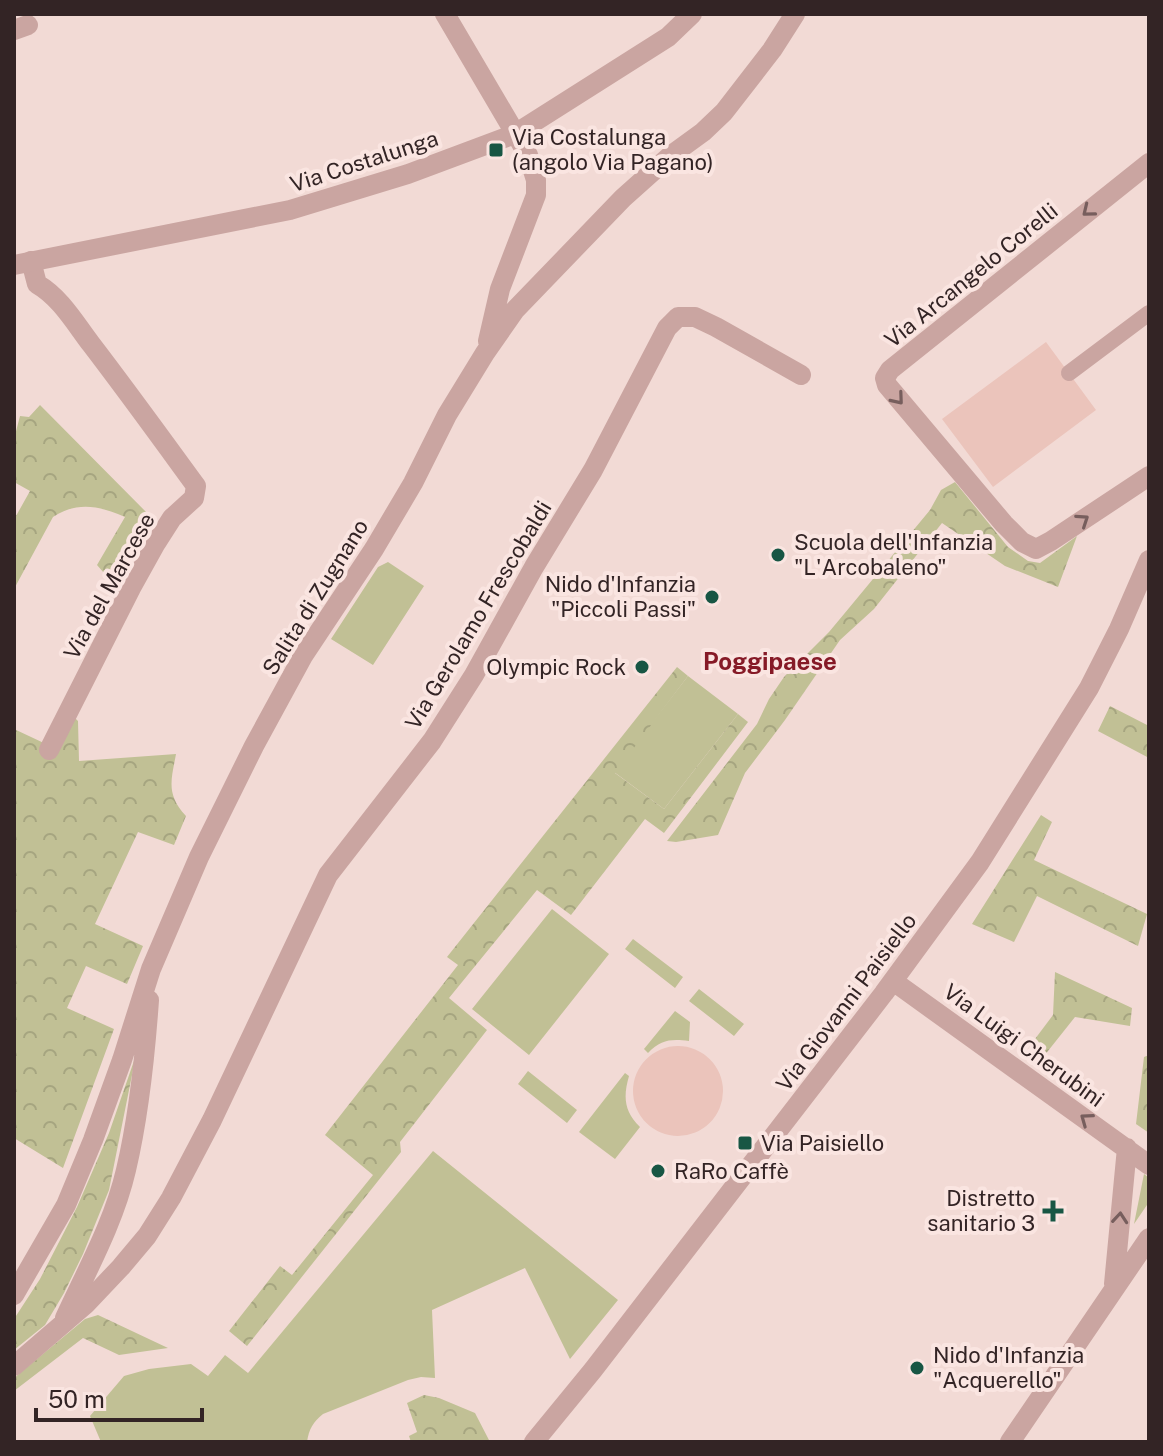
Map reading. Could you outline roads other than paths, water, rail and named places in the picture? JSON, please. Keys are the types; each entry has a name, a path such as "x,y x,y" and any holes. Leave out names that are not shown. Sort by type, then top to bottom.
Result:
{"street":[{"path":"445,14 528,155 536,180 536,195 500,289 485,353"},
{"name":"Via Costalunga","path":"22,263 290,210 408,174 515,134 668,37 692,14"},
{"name":"Salita di Zugnano","path":"14,1295 66,1205 88,1153 151,969 199,857 303,656 374,549 447,415 515,310 623,198 724,112 772,50 795,14"},
{"name":"Via Arcangelo Corelli","path":"1149,163 890,370 885,378 887,385 1004,524 1022,542 1036,549 1149,476"},
{"name":"Via del Marcese","path":"22,263 37,284 49,291 66,312 196,486 194,498 172,518 144,565 49,750"},
{"path":"1069,373 1149,313"},
{"name":"Via Gerolamo Frescobaldi","path":"14,1366 59,1329 121,1267 147,1236 171,1198 235,1072 328,875 432,741 474,675 593,470 667,328 678,317 695,317 801,375"},
{"name":"Via Giovanni Paisiello","path":"534,1442 893,981 980,862 1089,688 1149,560"},
{"name":"Via Gerolamo Frescobaldi","path":"59,1329 108,1226 126,1172 144,1065 151,969"},
{"name":"Via Luigi Cherubini","path":"893,981 1149,1165"},
{"path":"1113,1288 1127,1148"},
{"path":"1010,1442 1149,1238"}],"place":[{"name":"Via Costalunga (angolo Via Pagano)","path":"496,150"},
{"name":"Scuola dell'Infanzia \"L'Arcobaleno\"","path":"778,555"},
{"name":"Nido d'Infanzia \"Piccoli Passi\"","path":"712,597"},
{"name":"Olympic Rock","path":"642,667"},
{"name":"Via Paisiello","path":"745,1143"},
{"name":"RaRo Caffè","path":"658,1171"},
{"name":"Distretto sanitario 3","path":"1053,1211"},
{"name":"Nido d'Infanzia \"Acquerello\"","path":"917,1368"}],"district":[{"name":"Poggipaese","path":"770,661"}]}
